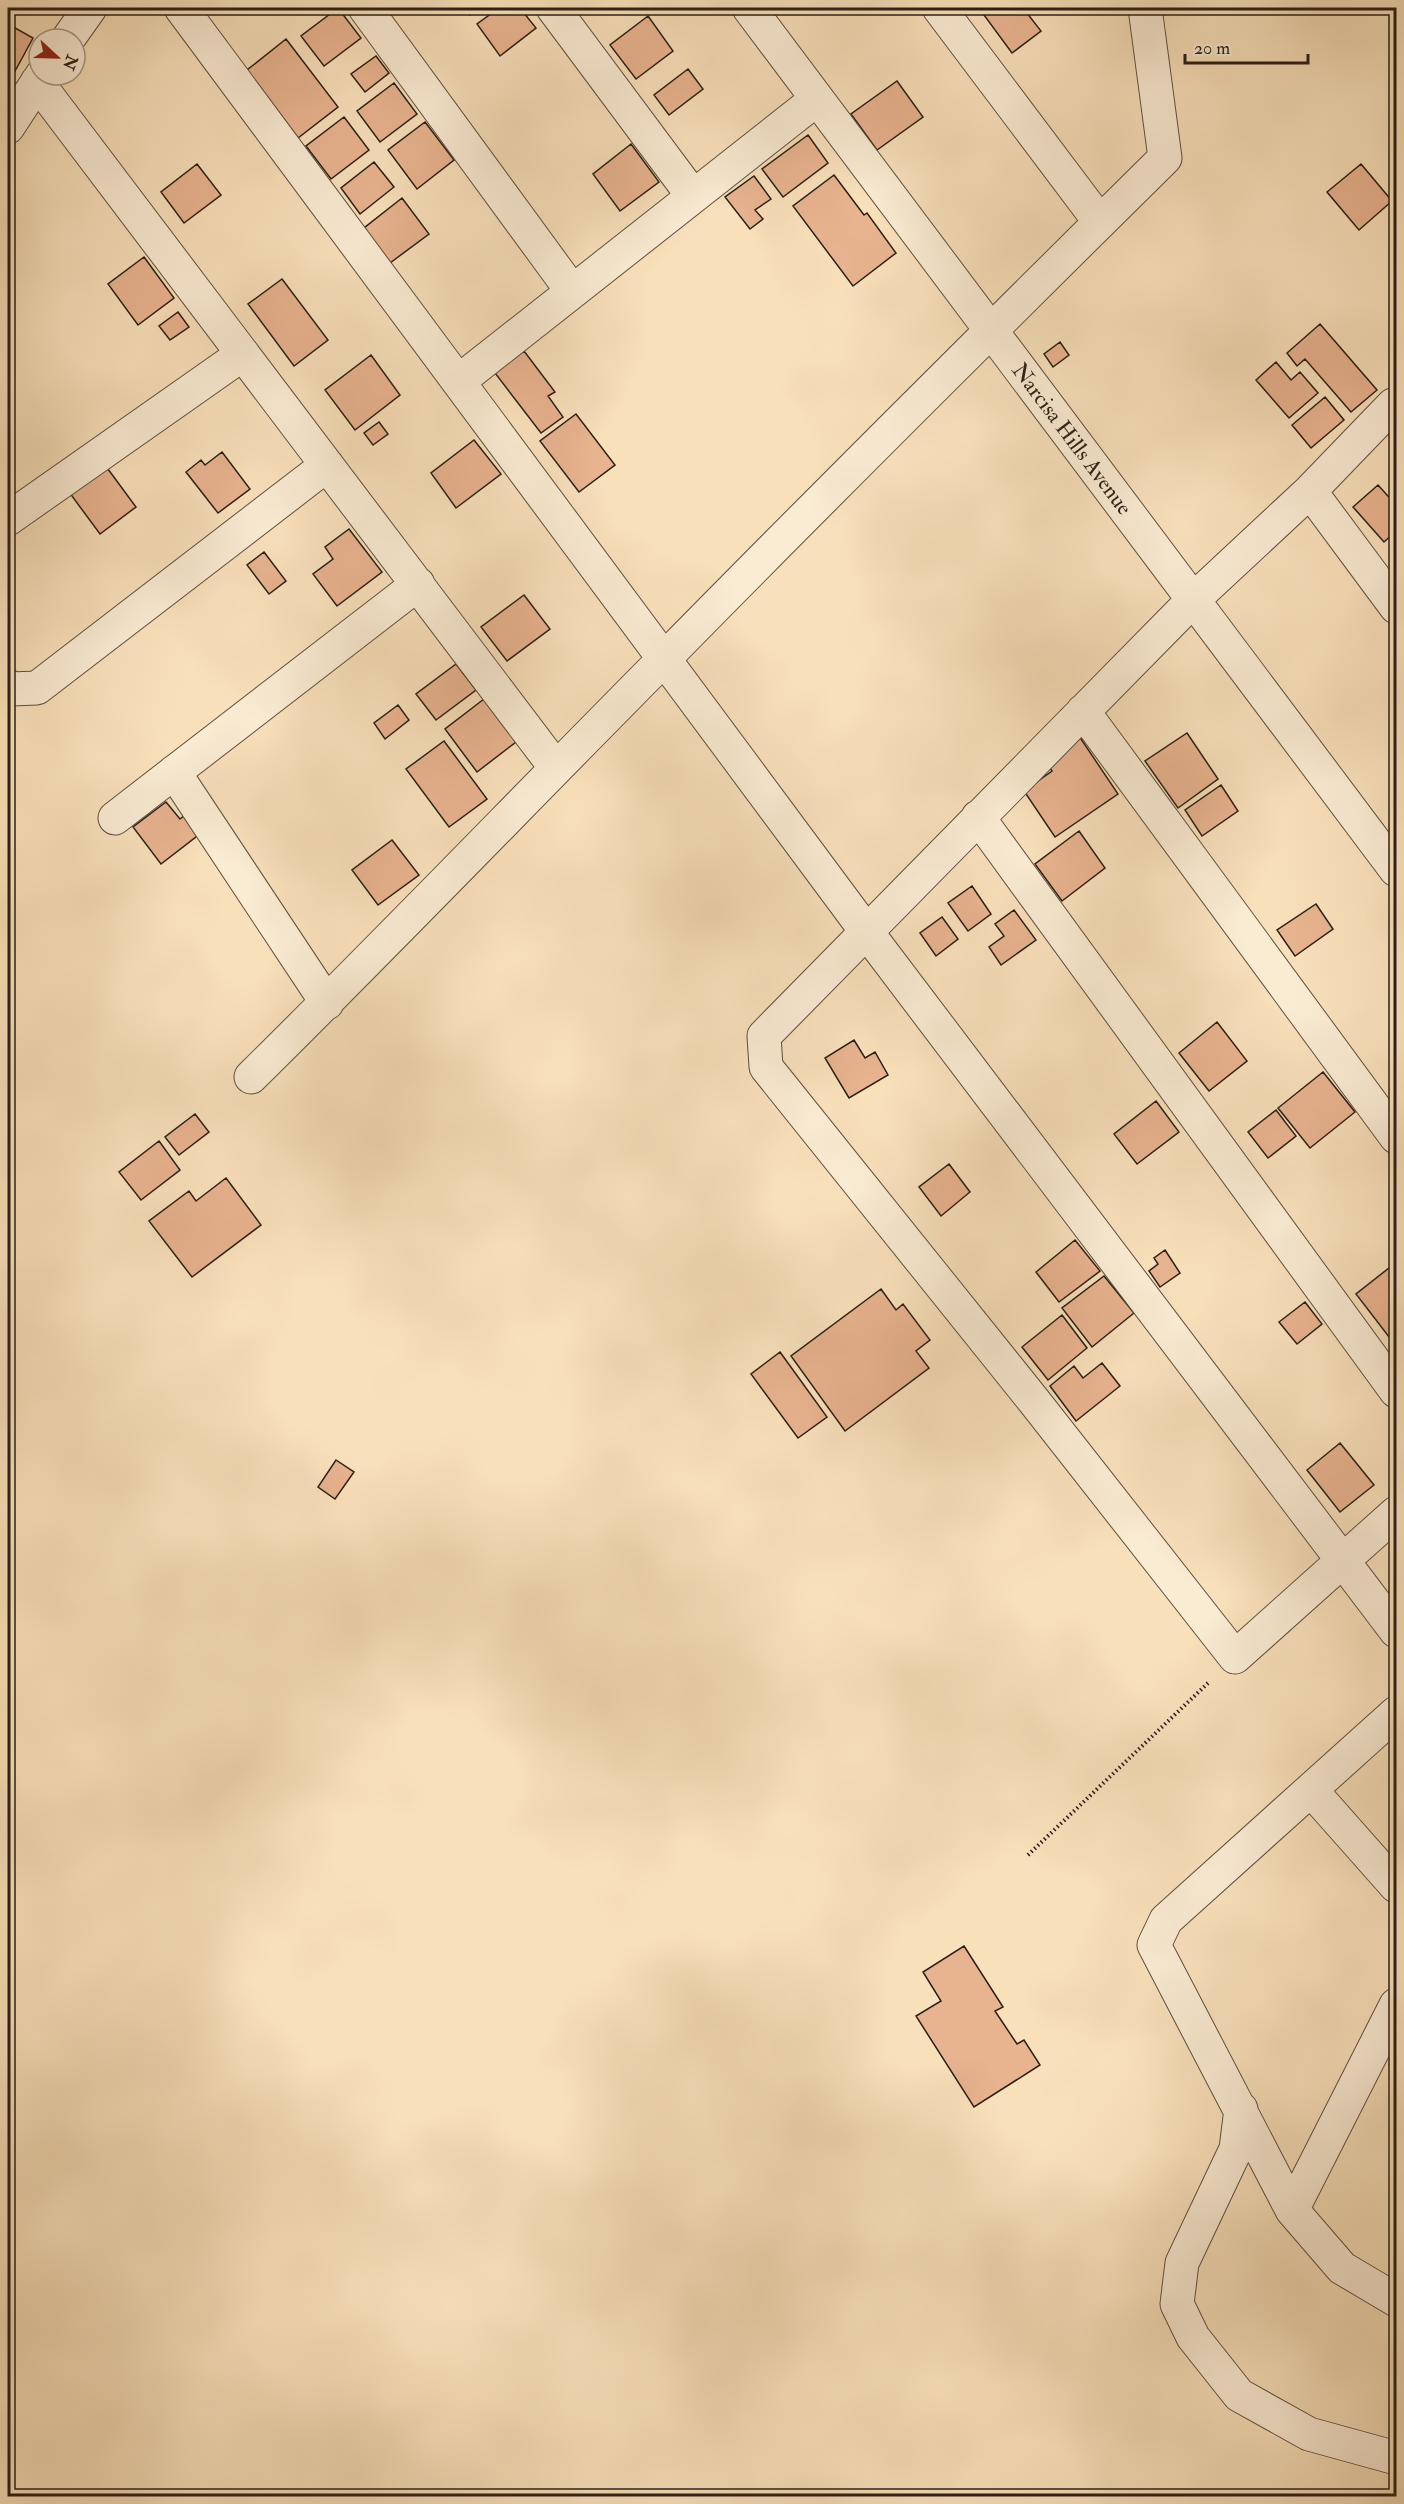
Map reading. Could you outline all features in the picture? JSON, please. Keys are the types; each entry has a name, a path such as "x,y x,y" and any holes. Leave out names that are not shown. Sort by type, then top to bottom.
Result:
{"street":[{"path":"77,27 90,8"},
{"path":"181,8 866,932 1396,1631"},
{"path":"364,8 572,291"},
{"path":"553,8 693,196"},
{"name":"Narcisa Hills Avenue","path":"748,8 1396,870"},
{"path":"939,8 1100,222"},
{"path":"251,1077 327,1003 664,658 990,330 1165,158 1145,8"},
{"path":"8,127 34,87"},
{"path":"47,87 243,354 556,768"},
{"path":"459,381 818,99"},
{"path":"8,519 243,354"},
{"path":"1396,405 1393,405 1310,491 1193,600 764,1036 766,1067 1034,1401 1235,1658 1396,1513"},
{"path":"8,686 11,689 37,688 327,465"},
{"path":"1310,491 1396,607"},
{"path":"115,818 418,584"},
{"path":"1083,711 1396,1137"},
{"path":"174,772 327,1003"},
{"path":"978,817 1396,1391"},
{"path":"1396,1713 1166,1920 1154,1945 1292,2210 1342,2268 1396,2300"},
{"path":"1311,1790 1396,1886"},
{"path":"1292,2210 1396,2005"},
{"path":"1241,2109 1236,2149 1182,2263 1178,2304 1193,2337 1239,2395 1309,2434 1396,2458"}],"path":[{"path":"1028,1855 1235,1658"}],"building":[{"path":"338,8 361,38 324,66 301,36"},
{"path":"465,8 480,8 470,15"},
{"path":"499,8 520,8 536,28 500,56 477,24"},
{"path":"985,8 1023,8 1041,31 1012,53 981,11"},
{"path":"648,16 673,51 636,79 610,45"},
{"path":"8,24 27,35 27,49 8,84"},
{"path":"286,39 338,107 298,138 247,70"},
{"path":"376,56 389,73 365,92 351,74"},
{"path":"688,69 703,89 669,115 654,95"},
{"path":"897,81 923,117 877,150 851,114"},
{"path":"394,83 417,114 380,142 357,111"},
{"path":"344,117 369,150 331,179 306,146"},
{"path":"425,122 454,160 417,189 388,150"},
{"path":"808,135 828,163 783,197 762,169"},
{"path":"631,144 659,182 620,211 593,174"},
{"path":"374,162 394,187 360,214 341,188"},
{"path":"197,164 221,195 184,223 161,192"},
{"path":"1361,164 1392,201 1359,230 1327,192"},
{"path":"834,175 864,215 867,213 896,253 853,286 793,206"},
{"path":"754,176 771,199 755,210 763,219 750,229 725,197"},
{"path":"402,198 429,234 390,263 364,228"},
{"path":"144,257 174,298 138,325 108,284"},
{"path":"282,279 328,340 294,366 248,304"},
{"path":"178,312 189,327 170,340 159,326"},
{"path":"1320,324 1377,390 1351,412 1305,359 1297,366 1287,353"},
{"path":"1060,342 1069,355 1053,367 1044,354"},
{"path":"524,351 555,392 548,396 563,417 541,433 495,373"},
{"path":"371,355 400,395 355,430 325,390"},
{"path":"1276,362 1291,380 1300,372 1318,393 1289,418 1256,380"},
{"path":"1325,397 1344,420 1311,448 1292,425"},
{"path":"576,414 615,465 579,492 540,441"},
{"path":"379,422 388,434 373,445 364,433"},
{"path":"474,440 501,474 456,508 431,473"},
{"path":"222,452 250,489 218,513 186,472 201,460 205,465"},
{"path":"105,465 136,507 100,534 69,492"},
{"path":"1378,485 1396,505 1396,531 1384,542 1353,507"},
{"path":"349,529 382,572 337,606 313,574 333,559 325,547"},
{"path":"264,552 286,581 269,594 247,565"},
{"path":"524,595 550,629 507,661 481,627"},
{"path":"456,664 476,690 436,720 416,694"},
{"path":"484,699 516,742 477,772 445,729"},
{"path":"398,705 409,720 385,739 374,723"},
{"path":"1187,733 1218,779 1178,808 1145,761"},
{"path":"1079,736 1118,794 1055,837 1024,791 1052,771 1045,760"},
{"path":"444,741 487,799 449,827 406,769"},
{"path":"1221,785 1238,811 1202,836 1185,810"},
{"path":"166,802 180,819 186,814 201,833 161,864 133,827"},
{"path":"1079,831 1105,868 1062,901 1035,864"},
{"path":"392,840 419,875 378,905 352,870"},
{"path":"972,886 991,914 968,931 948,903"},
{"path":"1316,904 1333,929 1295,956 1277,930"},
{"path":"1014,910 1036,940 1001,965 989,947 1004,936 995,924"},
{"path":"942,917 958,939 936,956 920,933"},
{"path":"1217,1022 1247,1061 1209,1091 1179,1053"},
{"path":"854,1040 865,1058 875,1052 888,1075 849,1098 825,1058"},
{"path":"1323,1072 1355,1112 1310,1148 1278,1108"},
{"path":"1156,1101 1179,1132 1137,1164 1114,1134"},
{"path":"1276,1110 1296,1136 1268,1158 1248,1132"},
{"path":"195,1114 209,1132 179,1155 165,1137"},
{"path":"159,1141 180,1170 141,1200 119,1172"},
{"path":"949,1164 970,1192 941,1216 919,1187"},
{"path":"226,1178 261,1225 192,1277 149,1221 189,1191 196,1201"},
{"path":"1075,1240 1100,1271 1059,1302 1036,1272"},
{"path":"1165,1250 1180,1273 1160,1287 1149,1271 1158,1264 1154,1258"},
{"path":"1394,1264 1396,1267 1396,1346 1356,1294"},
{"path":"1104,1276 1134,1313 1092,1347 1062,1308"},
{"path":"881,1289 896,1310 903,1304 930,1340 916,1351 929,1368 845,1431 791,1356"},
{"path":"1305,1302 1322,1324 1297,1344 1279,1322"},
{"path":"1062,1315 1087,1348 1048,1380 1022,1347"},
{"path":"780,1352 827,1417 798,1438 751,1374"},
{"path":"1102,1363 1120,1386 1076,1421 1050,1386 1074,1366 1083,1378"},
{"path":"1340,1443 1374,1485 1340,1512 1307,1470"},
{"path":"336,1460 354,1472 335,1499 318,1487"},
{"path":"964,1946 1003,2007 995,2011 1017,2044 1024,2040 1040,2065 974,2107 916,2016 941,2001 923,1972"}]}
